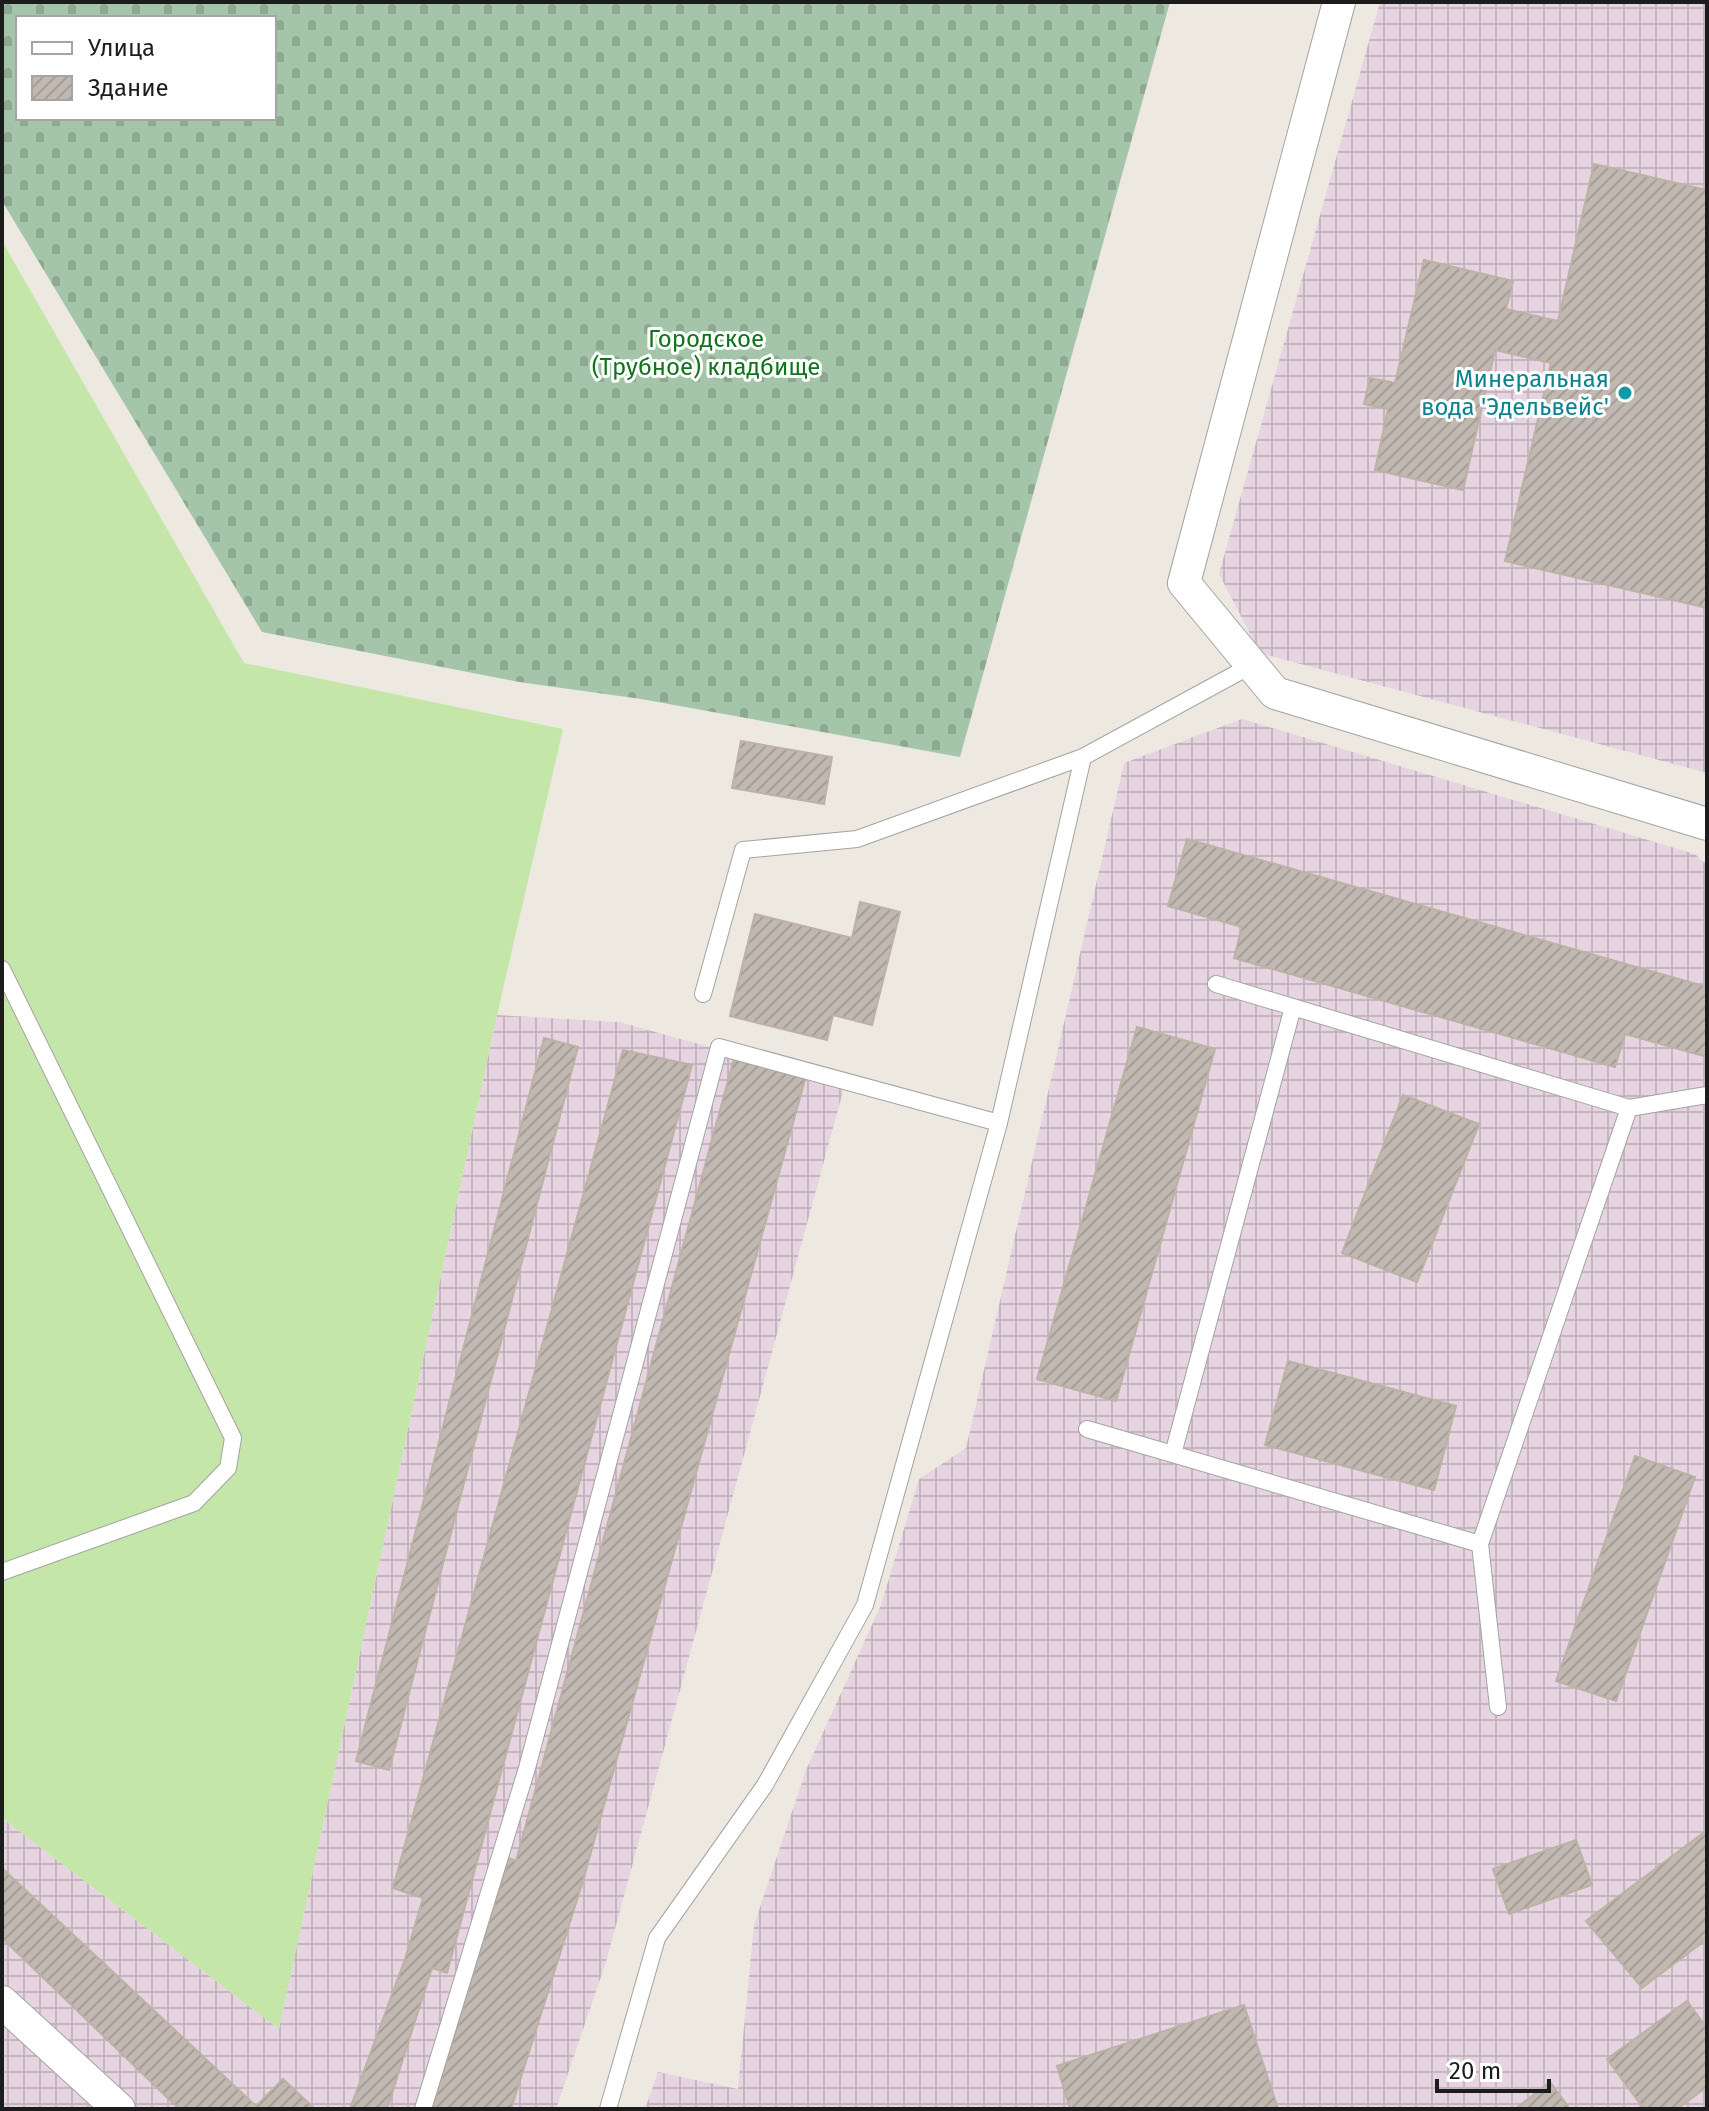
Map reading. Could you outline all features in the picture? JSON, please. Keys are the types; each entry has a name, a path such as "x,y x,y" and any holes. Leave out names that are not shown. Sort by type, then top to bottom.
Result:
{"street":[{"path":"1339,2 1184,583 1275,693 1707,824"},
{"path":"2,2002 119,2109"}],"lane":[{"path":"703,994 743,850 857,839 1083,757 1252,665"},
{"path":"608,2109 657,1938 765,1785 865,1605 999,1123 1083,757"},
{"path":"2,969 233,1438 228,1468 194,1503 2,1572"},
{"path":"1216,984 1629,1108 1707,1095"},
{"path":"1173,1454 1293,1007"},
{"path":"423,2109 527,1768 719,1047 999,1123"},
{"path":"1498,1707 1480,1544 1629,1108"},
{"path":"1087,1429 1480,1544"}],"shaded area":[{"path":"1380,2 1707,2 1707,773 1260,653 1219,574"},
{"path":"1242,719 1695,854 1707,865 1707,2109 645,2109 658,2072 738,2089 754,1925 806,1770 881,1605 919,1479 966,1448 1124,763"},
{"path":"497,1015 619,1022 845,1084 606,1962 556,2109 2,2109 2,1818 279,2029"}],"green space":[{"name":"Городское (Трубное) кладбище","path":"2,2 1170,2 960,757 641,699 519,682 262,632 2,201"},
{"path":"2,241 244,663 563,729 497,1015 279,2029 2,1818"}],"building":[{"name":"Минеральная вода 'Эдельвейс'","path":"1594,164 1707,190 1707,608 1505,561 1551,363 1495,350 1463,490 1375,470 1388,409 1364,404 1370,378 1395,383 1424,260 1513,281 1506,309 1558,321"},
{"path":"741,741 832,757 824,804 732,788"},
{"path":"1187,839 1707,987 1707,1057 1625,1034 1615,1067 1234,958 1242,927 1168,906"},
{"path":"860,902 900,912 872,1025 833,1015 827,1040 730,1016 755,914 852,938"},
{"path":"1137,1027 1215,1049 1116,1401 1037,1379"},
{"path":"544,1038 578,1047 389,1770 356,1761"},
{"path":"623,1050 692,1065 447,1973 432,1968 387,2109 350,2109 405,1959 423,1898 393,1888"},
{"path":"735,1055 806,1076 583,1881 511,2109 432,2109 509,1858 516,1861"},
{"path":"1403,1095 1479,1124 1417,1282 1342,1253"},
{"path":"1288,1361 1456,1406 1434,1490 1265,1445"},
{"path":"1635,1456 1695,1477 1616,1701 1556,1681"},
{"path":"1707,1830 1707,1939 1642,1988 1586,1921"},
{"path":"1576,1840 1592,1885 1509,1914 1493,1869"},
{"path":"2,1868 256,2106 283,2079 315,2109 179,2109 2,1938"},
{"path":"1687,2001 1707,2028 1707,2087 1677,2109 1644,2109 1607,2059"},
{"path":"1244,2005 1278,2109 1070,2109 1057,2066"},
{"path":"1550,2082 1570,2109 1515,2109"}],"place":[{"name":"Минеральная вода 'Эдельвейс'","path":"1625,393"}]}
